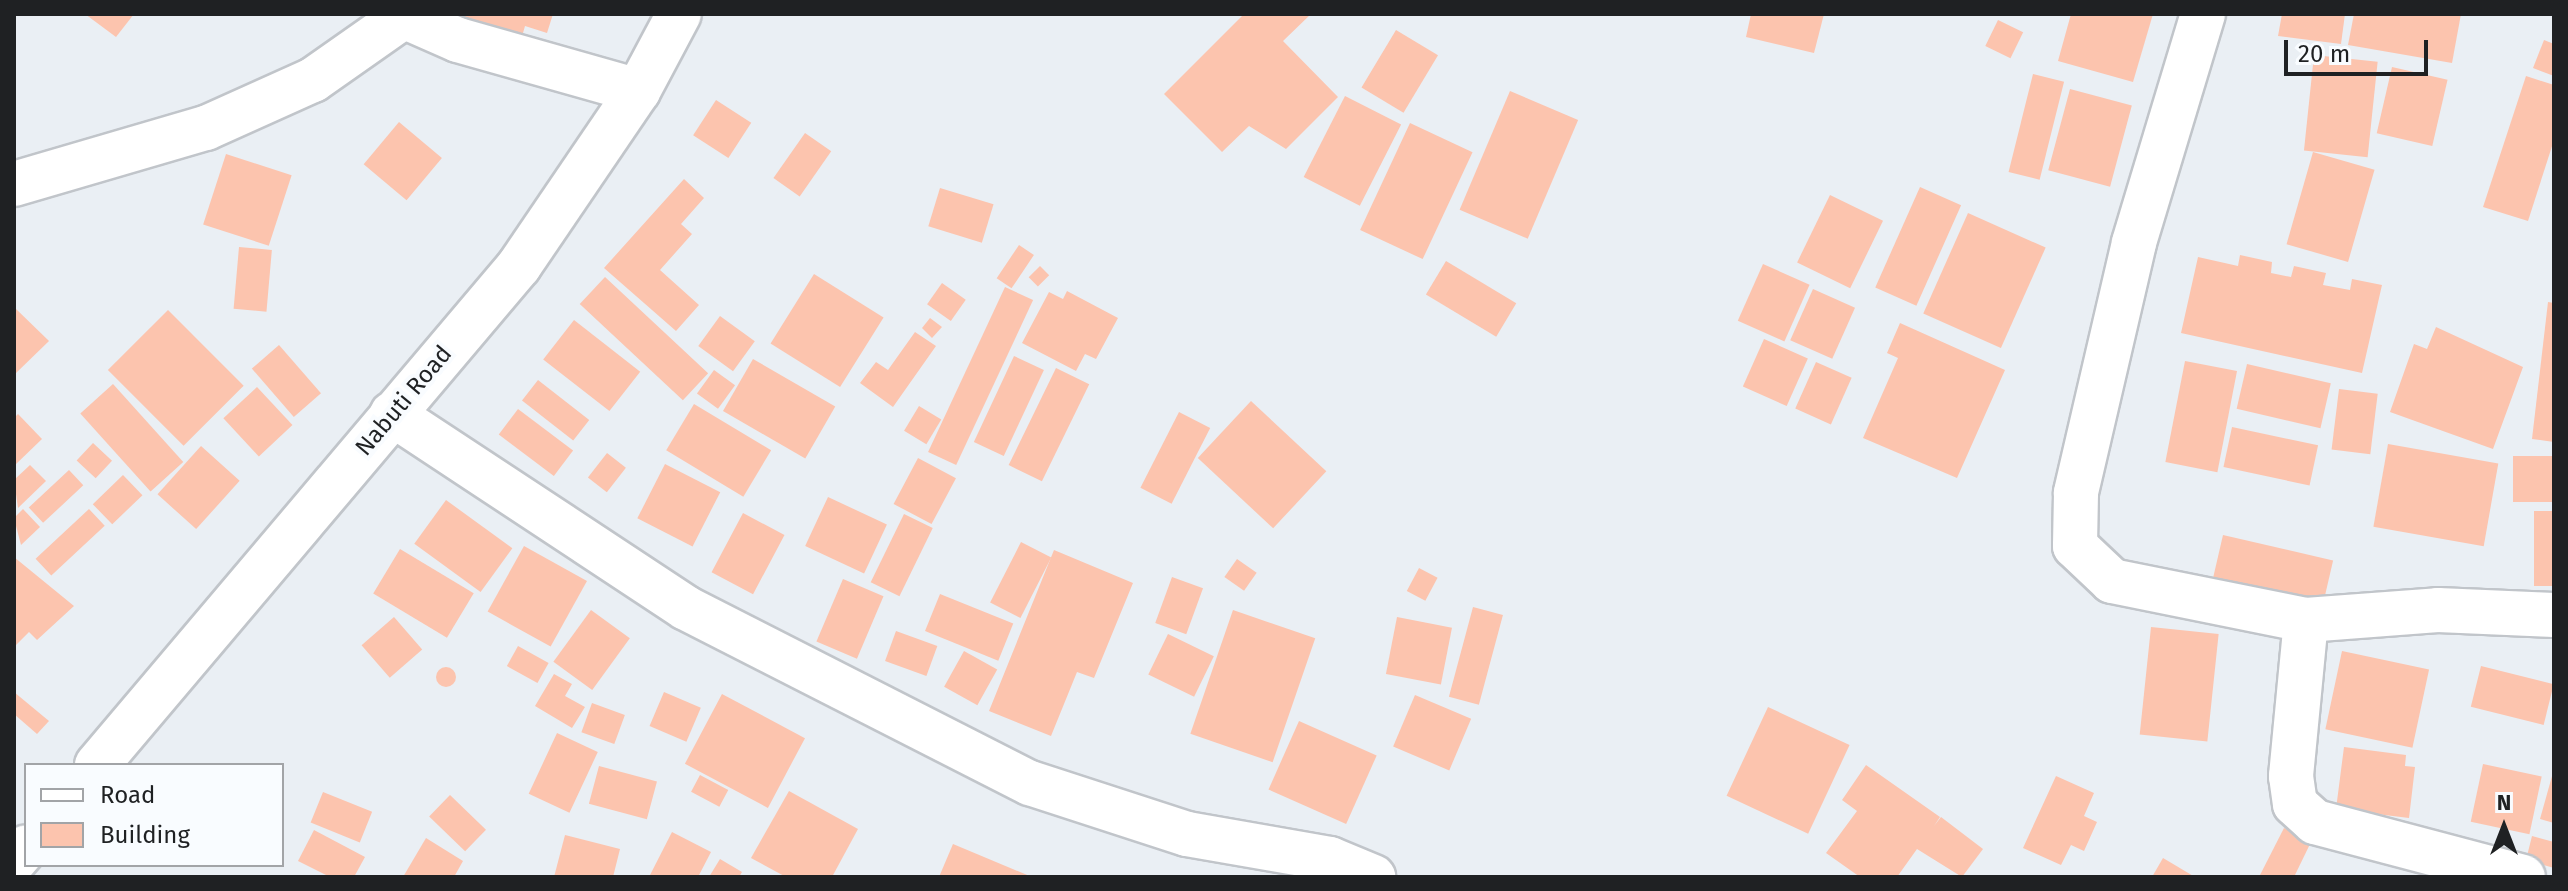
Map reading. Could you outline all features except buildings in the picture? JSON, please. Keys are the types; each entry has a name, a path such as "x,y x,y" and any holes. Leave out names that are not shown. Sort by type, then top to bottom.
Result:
{"street":[{"name":"Nabuti Road","path":"99,763 519,266 638,91 679,14"},
{"path":"2203,14 2134,243 2076,493 2075,546 2112,581 2306,620 2438,610 2554,615"},
{"path":"14,184 206,128 313,80 401,15 458,40 638,91"},
{"path":"392,414 686,608 1030,783 1187,834 1330,859 1373,877"},
{"path":"2306,620 2291,776 2295,804 2315,822 2523,877"}]}
